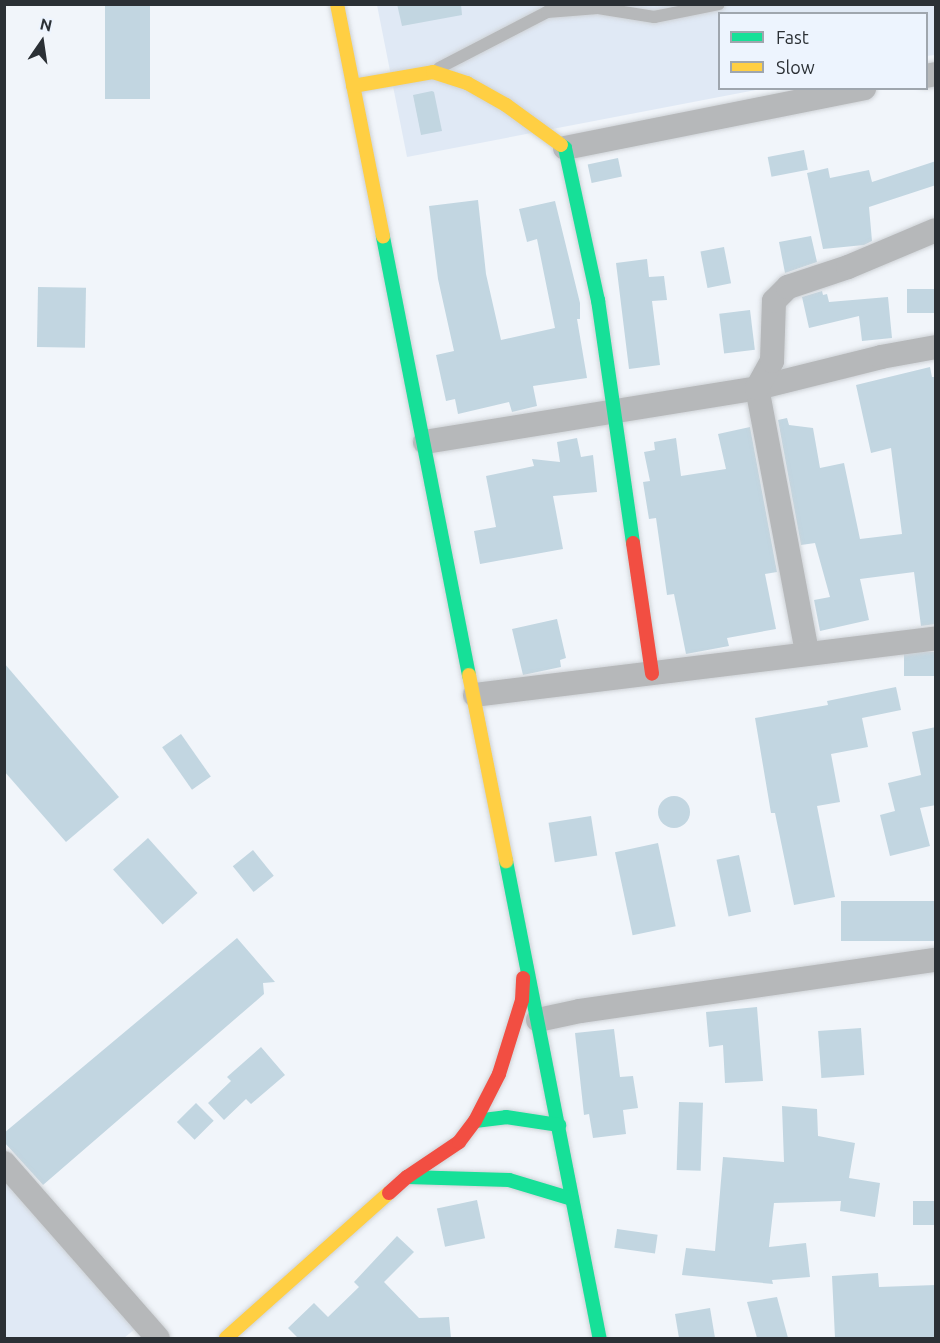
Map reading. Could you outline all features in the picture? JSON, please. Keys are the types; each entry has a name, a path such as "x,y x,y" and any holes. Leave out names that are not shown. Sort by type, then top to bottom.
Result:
{"street":[{"path":"337,4 600,1338"},
{"path":"353,86 433,72 467,83 496,100 565,148 598,300 652,675"},
{"path":"565,148 854,90"},
{"path":"807,652 757,388 772,361 774,301 789,287 936,230"},
{"path":"425,442 757,388 881,357 936,347"},
{"path":"475,696 652,675 807,652 936,638"},
{"path":"226,1338 407,1177 459,1142 475,1120 499,1074 512,1035 522,1000 524,947"},
{"path":"538,1020 580,1011 936,960"},
{"path":"475,1120 506,1118 559,1125"},
{"path":"4,1162 158,1338"},
{"path":"407,1177 509,1180 572,1199"}],"lane":[{"path":"433,72 547,12 598,8 654,17 719,4"}],"shaded area":[{"path":"377,5 935,5 935,55 928,56 928,12 718,12 718,90 756,90 407,157"},
{"path":"4,1178 135,1329 124,1338 5,1338"}],"building":[{"path":"105,4 150,4 150,99 105,99"},
{"path":"397,4 461,4 462,15 402,26"},
{"path":"432,91 442,131 421,135 413,95"},
{"path":"804,150 808,170 771,177 768,157"},
{"path":"618,158 622,177 592,183 588,164"},
{"path":"936,161 936,185 869,207 872,241 864,245 823,249 807,173 828,168 830,178 869,170 872,182"},
{"path":"478,200 486,274 501,340 555,328 537,239 527,242 519,209 555,201 580,303 580,319 577,319 587,378 533,386 537,406 512,412 509,402 458,414 455,399 446,401 436,355 454,351 438,279 429,206"},
{"path":"811,236 817,262 785,273 779,242"},
{"path":"724,247 731,283 708,288 700,252"},
{"path":"647,259 649,277 664,276 667,300 652,301 660,365 629,369 616,263"},
{"path":"38,287 86,288 85,348 37,347"},
{"path":"907,289 936,289 936,313 907,313"},
{"path":"822,291 823,295 827,294 829,302 888,297 892,338 862,341 859,316 809,328 802,297"},
{"path":"750,310 755,350 724,353 719,314"},
{"path":"930,367 932,377 936,377 936,624 921,626 914,572 860,579 869,620 820,631 814,600 830,597 815,543 801,545 778,420 787,418 789,425 813,428 820,468 844,463 860,539 902,534 891,448 871,453 856,385"},
{"path":"750,427 777,572 765,574 776,629 727,638 729,646 686,654 674,594 667,595 656,518 649,519 643,482 650,481 644,452 655,450 654,442 676,438 681,476 726,469 718,434"},
{"path":"577,438 581,457 593,455 597,492 553,496 563,549 480,564 474,531 496,527 486,476 534,466 532,459 560,462 557,442"},
{"path":"557,619 566,658 560,660 561,667 523,675 512,629"},
{"path":"904,652 936,652 936,676 904,676"},
{"path":"4,663 119,797 66,842 4,771"},
{"path":"896,687 901,710 862,718 868,747 831,754 840,802 817,806 835,897 794,905 775,813 771,813 755,718 828,705 827,701"},
{"path":"936,727 936,805 920,808 930,846 890,856 880,815 895,811 888,783 921,775 912,732"},
{"path":"181,734 211,777 192,790 162,747"},
{"path":"674,796 685,801 690,812 685,823 674,828 663,823 658,812 663,801"},
{"path":"591,816 597,856 555,862 549,823"},
{"path":"148,838 198,893 163,924 113,869"},
{"path":"658,843 676,926 633,935 615,852"},
{"path":"253,850 274,876 254,892 233,866"},
{"path":"739,855 751,912 729,917 717,860"},
{"path":"841,901 936,901 936,941 841,941"},
{"path":"237,938 275,982 263,983 264,994 43,1185 4,1142 4,1133"},
{"path":"757,1007 763,1081 725,1083 723,1045 709,1047 706,1012"},
{"path":"861,1028 864,1075 821,1078 818,1031"},
{"path":"614,1029 620,1077 633,1076 638,1108 623,1110 626,1134 593,1138 589,1114 584,1115 575,1033"},
{"path":"261,1047 285,1075 251,1104 246,1099 224,1120 208,1103 231,1081 227,1077"},
{"path":"679,1102 703,1103 701,1171 677,1170"},
{"path":"196,1103 214,1121 195,1140 177,1122"},
{"path":"782,1106 817,1109 818,1136 855,1143 849,1178 880,1183 875,1217 840,1211 841,1201 774,1203 769,1247 806,1243 810,1277 772,1280 773,1284 682,1275 686,1248 715,1251 723,1157 784,1162"},
{"path":"477,1200 485,1238 445,1247 437,1209"},
{"path":"913,1201 936,1201 936,1225 913,1225"},
{"path":"617,1229 658,1235 655,1254 614,1248"},
{"path":"397,1236 414,1252 384,1282 419,1318 449,1317 451,1338 298,1338 288,1328 314,1303 328,1317 359,1287 354,1282"},
{"path":"878,1273 879,1287 936,1285 936,1338 835,1338 832,1276"},
{"path":"777,1297 788,1338 757,1338 747,1302"},
{"path":"710,1308 715,1338 679,1338 675,1314"}],"traffic: fast":[{"path":"561,145 565,148 598,300 633,543"},
{"path":"383,237 469,675"},
{"path":"506,861 600,1338"},
{"path":"475,1121 506,1117 559,1125"},
{"path":"407,1177 509,1180 572,1199"}],"traffic: slow":[{"path":"337,4 383,237"},
{"path":"353,86 433,72 467,83 506,105 561,145"},
{"path":"469,675 506,861"},
{"path":"226,1338 389,1193"}],"traffic: jam":[{"path":"633,543 652,674"},
{"path":"389,1193 407,1177 459,1142 475,1121 499,1074 522,1000 523,978"}]}
